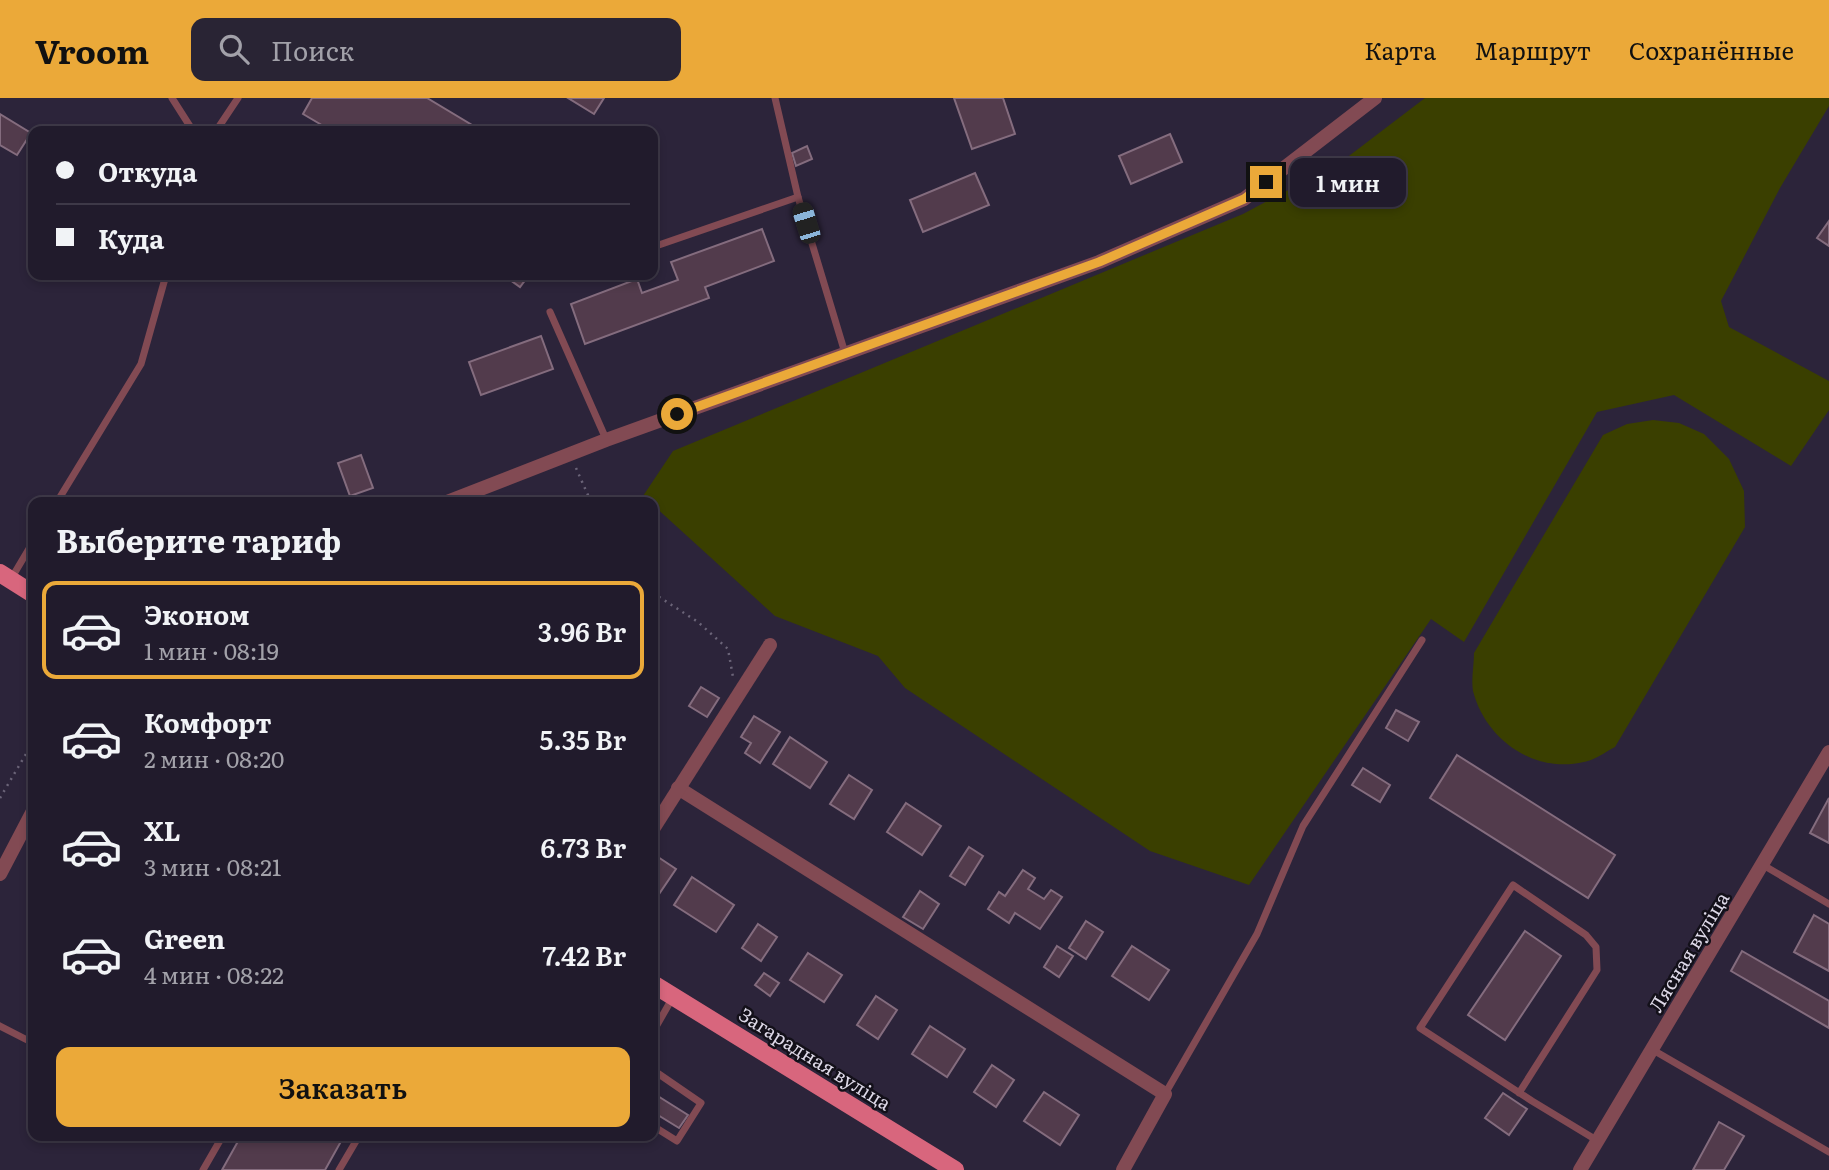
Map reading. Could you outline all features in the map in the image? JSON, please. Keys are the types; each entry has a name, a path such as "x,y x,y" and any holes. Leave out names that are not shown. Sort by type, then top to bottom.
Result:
{"main road":[{"path":"6,577 28,591"},
{"name":"Загарадная вуліца","path":"658,987 955,1170"}],"street":[{"path":"460,497 606,440 1099,262 1244,199 1375,98"},
{"path":"658,821 770,645"},
{"name":"Лясная вуліца","path":"1580,1170 1829,751"},
{"path":"678,789 1165,1094 1123,1170"},
{"path":"0,874 28,821"}],"lane":[{"path":"172,98 190,126"},
{"path":"219,126 238,98"},
{"path":"775,98 798,197 845,353"},
{"path":"658,245 798,197"},
{"path":"60,497 141,364 165,280"},
{"path":"550,312 606,440"},
{"path":"6,577 28,548"},
{"path":"1165,1094 1257,934 1303,826 1422,640"},
{"path":"1763,865 1829,904"},
{"path":"1519,1093 1597,970 1596,947 1586,935 1513,885 1419,1028 1519,1093 1598,1141"},
{"path":"658,1023 673,996"},
{"path":"0,1026 28,1040"},
{"path":"1653,1049 1829,1152"},
{"path":"658,1073 701,1102 677,1141 658,1129"},
{"path":"203,1170 220,1141"},
{"path":"339,1170 356,1141"}],"path":[{"path":"571,455 589,497"},
{"path":"658,596 698,622 728,649 735,699"},
{"path":"0,798 28,750"}],"green space":[{"path":"1425,98 1829,98 1829,106 1780,188 1721,301 1729,327 1829,381 1829,410 1791,466 1674,395 1597,412 1464,642 1431,619 1249,885 1150,851 905,688 878,656 775,616 658,510 658,497 643,496 673,451 1243,214 1341,162"},
{"path":"1653,420 1679,423 1704,434 1729,459 1744,491 1745,527 1615,747 1591,760 1572,764 1552,764 1534,759 1502,740 1480,709 1472,687 1474,653 1603,435 1627,424"}],"building":[{"path":"312,98 427,98 474,126 323,126 303,114"},
{"path":"568,98 604,98 594,114"},
{"path":"954,98 1003,98 1015,134 972,149"},
{"path":"0,114 28,131 28,138 17,155 0,145"},
{"path":"1170,134 1182,162 1131,184 1119,156"},
{"path":"807,146 812,159 796,166 792,153"},
{"path":"975,173 989,205 923,232 910,200"},
{"path":"1829,221 1829,246 1817,238"},
{"path":"762,229 774,261 705,287 709,298 585,344 571,304 634,280 637,280 642,293 678,280 671,262"},
{"path":"510,280 525,280 520,287"},
{"path":"541,336 553,369 481,395 469,362"},
{"path":"361,455 373,488 350,496 338,463"},
{"path":"701,687 719,698 707,717 689,706"},
{"path":"1396,710 1419,722 1408,741 1386,728"},
{"path":"754,716 780,732 760,763 745,753 751,743 741,737"},
{"path":"790,737 827,762 810,788 773,764"},
{"path":"1457,755 1615,855 1588,898 1430,798"},
{"path":"1363,768 1390,785 1380,802 1352,785"},
{"path":"849,775 872,790 854,819 830,804"},
{"path":"1829,798 1829,843 1810,833"},
{"path":"906,803 941,826 922,855 887,832"},
{"path":"969,847 983,856 965,885 950,876"},
{"path":"658,857 676,869 658,893"},
{"path":"1023,870 1035,878 1028,889 1044,899 1051,890 1062,897 1040,929 1015,913 1009,923 988,909 999,892 1005,896"},
{"path":"692,877 734,905 716,932 674,905"},
{"path":"920,891 939,904 923,929 903,917"},
{"path":"1814,915 1829,924 1829,971 1794,952"},
{"path":"1086,921 1103,932 1086,959 1069,948"},
{"path":"758,924 777,937 761,961 742,948"},
{"path":"1525,931 1561,956 1505,1040 1468,1015"},
{"path":"1057,946 1073,956 1059,977 1044,967"},
{"path":"1132,946 1169,970 1149,1000 1112,976"},
{"path":"1742,951 1829,1001 1829,1028 1731,971"},
{"path":"808,953 842,975 824,1002 790,980"},
{"path":"764,973 779,983 770,996 755,985"},
{"path":"876,996 897,1010 878,1039 857,1025"},
{"path":"930,1026 965,1049 947,1077 912,1054"},
{"path":"992,1065 1014,1080 996,1107 974,1092"},
{"path":"1044,1092 1079,1115 1060,1145 1024,1121"},
{"path":"1503,1093 1527,1109 1509,1135 1485,1118"},
{"path":"658,1096 688,1115 679,1128 658,1115"},
{"path":"1719,1122 1744,1136 1724,1170 1693,1170"},
{"path":"238,1141 341,1141 325,1170 222,1170"}],"route":[{"path":"677,414 1099,262 1244,199 1266,182"}]}
